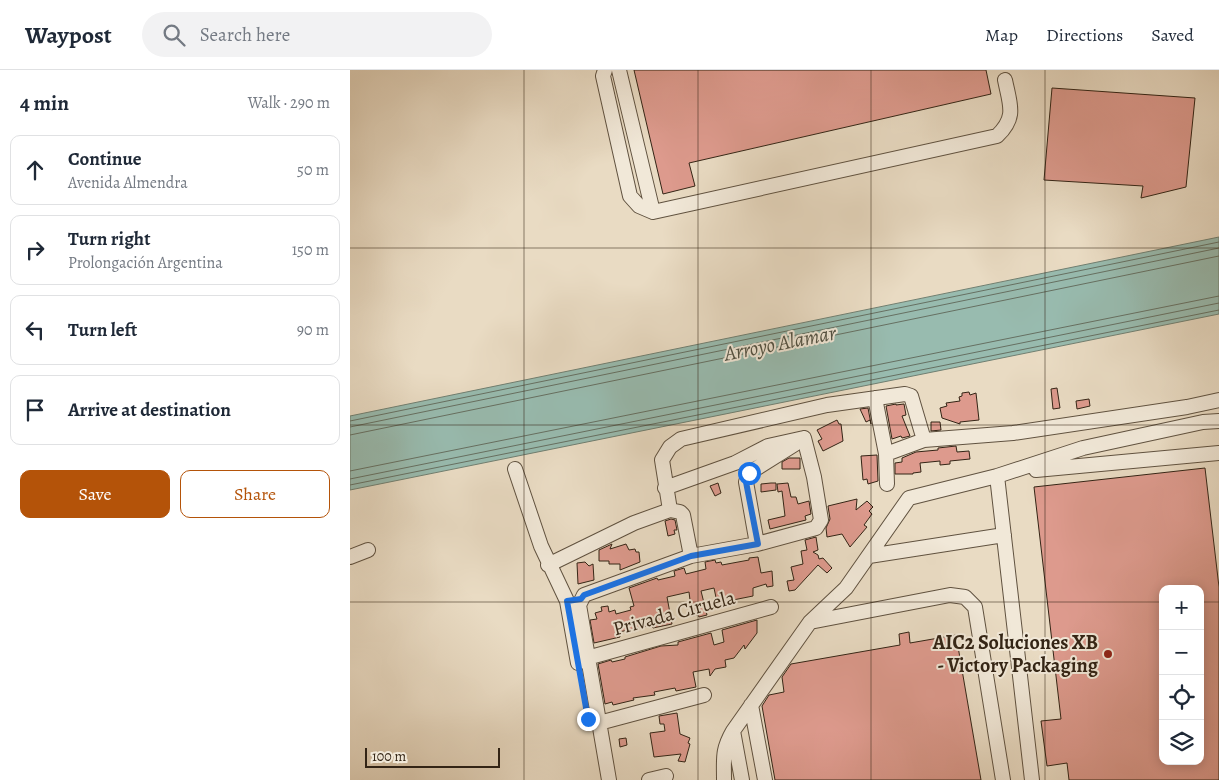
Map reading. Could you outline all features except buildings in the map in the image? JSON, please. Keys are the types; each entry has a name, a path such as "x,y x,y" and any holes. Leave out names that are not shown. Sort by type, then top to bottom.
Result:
{"street":[{"path":"605,70 603,76 630,196 639,206 653,212 997,136 1006,127 1012,111 1005,80"},
{"path":"619,70 653,212"},
{"path":"691,556 683,515 675,511 665,488 662,460 670,447 681,439 827,405 905,394 911,396 924,440"},
{"path":"875,398 886,454 887,484"},
{"path":"886,454 924,440 1013,433 1219,400"},
{"path":"724,780 724,751 733,730 810,622 846,588 909,498 1004,474 1083,448 1203,422 1219,421"},
{"path":"665,488 735,463 768,446 804,438"},
{"path":"758,544 746,482 749,473 804,438"},
{"path":"575,602 584,595 691,556 758,544 816,528 821,520 814,477 804,438"},
{"path":"1004,474 1219,453"},
{"path":"516,469 548,565 575,602 587,658 594,721"},
{"path":"1004,474 1004,535 1032,780"},
{"path":"548,565 634,523 675,511"},
{"path":"869,556 1004,535"},
{"path":"350,557 368,550"},
{"path":"810,622 950,595 965,597 975,607 1003,780"},
{"path":"575,602 594,721 609,780"},
{"name":"Privada Ciruela","path":"587,658 771,607"},
{"path":"594,721 704,695"},
{"path":"751,705 765,780"},
{"path":"733,730 742,780"},
{"path":"649,780 666,776"}],"water":[{"name":"Arroyo Alamar","path":"1219,237 1219,314 350,490 350,416"}],"place":[{"name":"AIC2 Soluciones XB - Victory Packaging","path":"1108,654"}],"route":[{"path":"588,719 567,601 581,599 584,595 691,556 758,544 746,482 746,477 749,473"}]}
